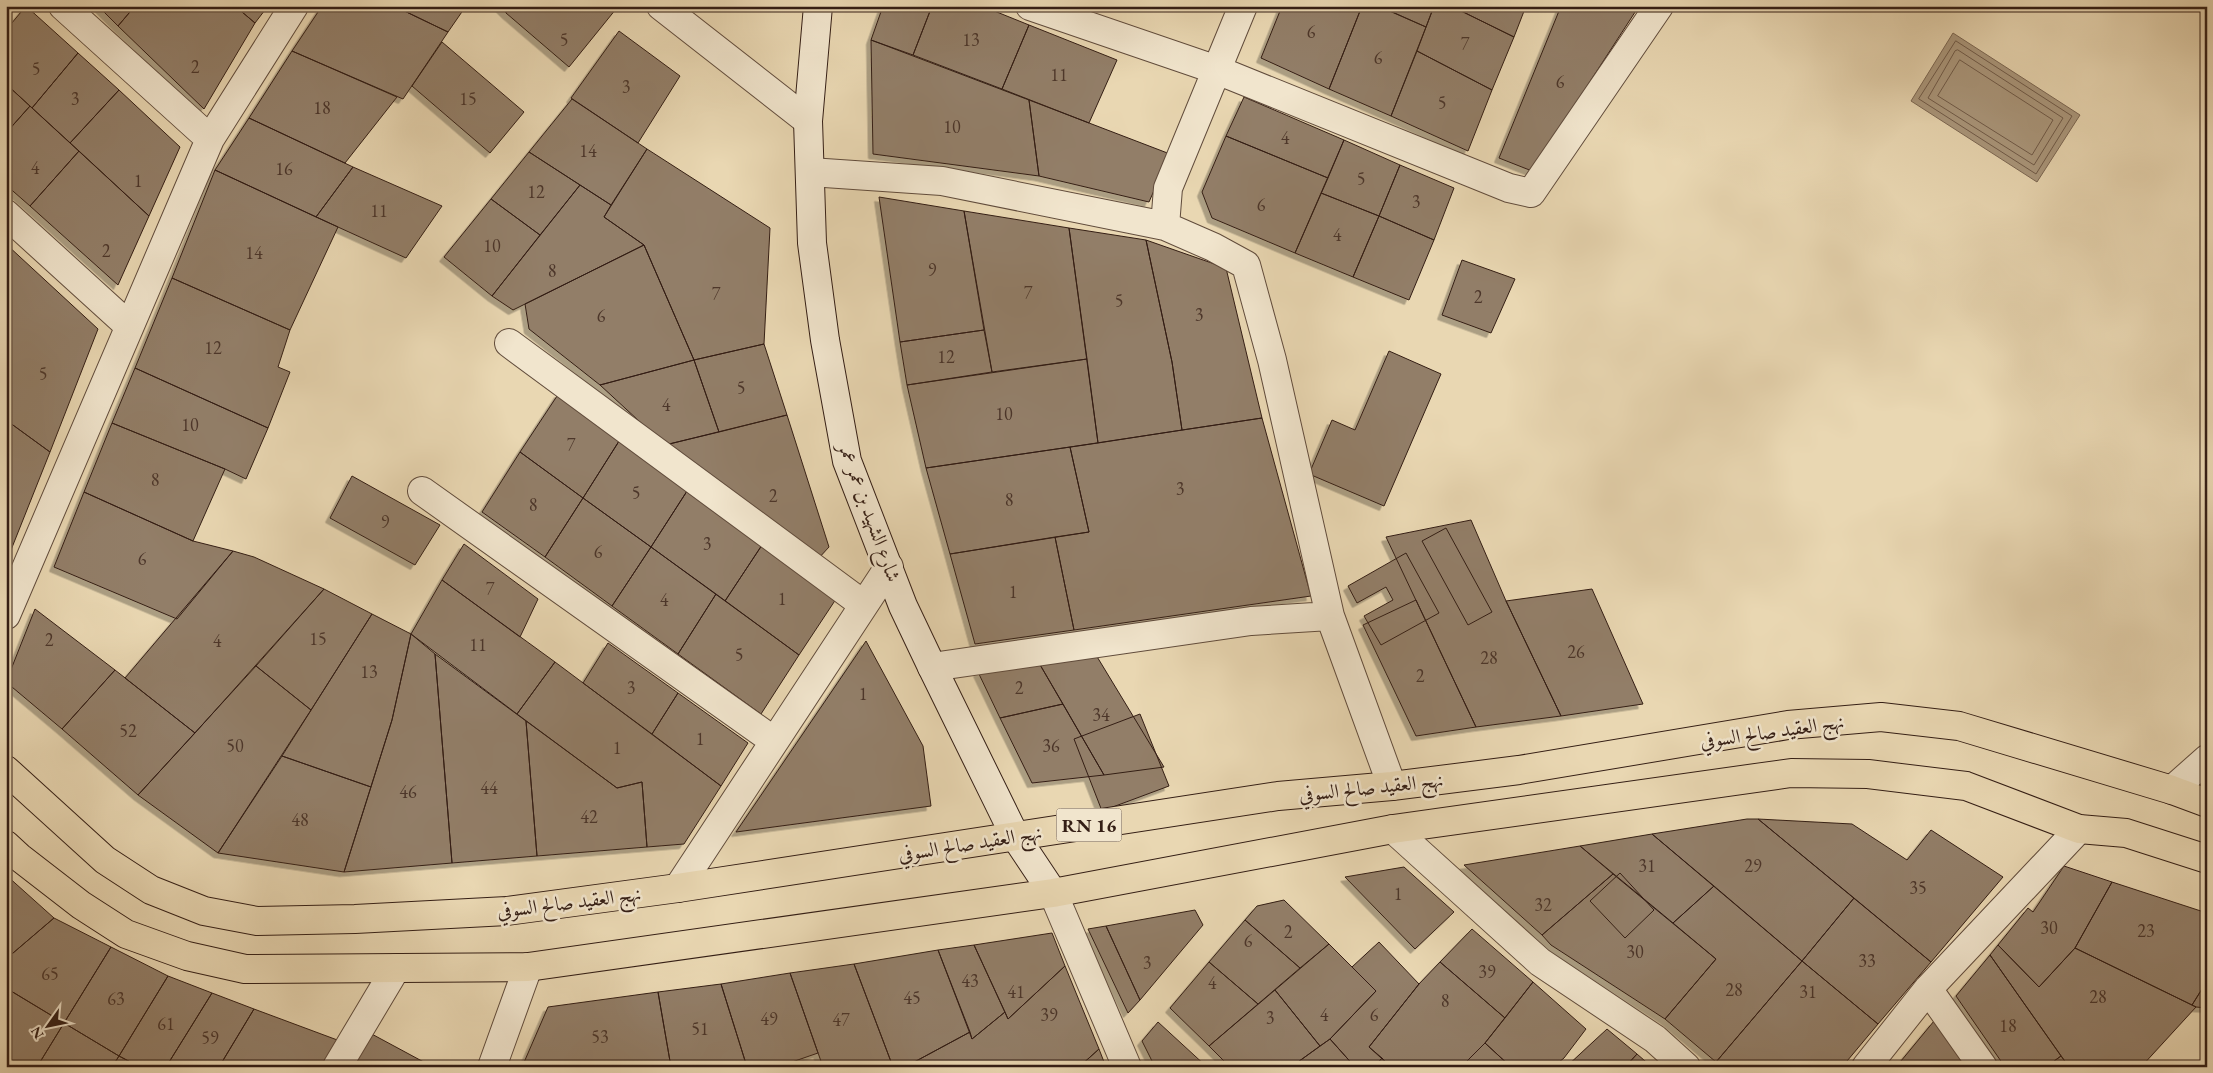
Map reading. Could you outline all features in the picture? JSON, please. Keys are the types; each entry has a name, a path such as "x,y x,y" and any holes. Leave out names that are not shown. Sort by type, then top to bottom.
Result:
{"main road":[{"name":"نهج العقيد صالح السوفي","path":"6,770 105,860 151,890 204,911 257,921 355,919 508,910 678,888 1278,796 1392,786 1519,770 1788,725 1881,717 1959,726 2172,790 2207,803"},
{"path":"6,845 19,858 81,905 126,934 187,956 245,969 528,967 1053,893 1393,829 1801,773 1868,774 1966,786 2079,829 2126,833 2207,860"}],"street":[{"path":"63,6 210,139"},
{"path":"6,615 210,139 294,6"},
{"path":"661,6 808,120"},
{"name":"شارع الشهيد بن عمر عمر","path":"818,6 808,120 812,243 825,340 847,461 904,606 932,667 1014,836 1053,893 1127,1067"},
{"path":"1030,6 1217,70 1509,188 1531,192 1659,6"},
{"path":"1165,226 1168,188 1243,6"},
{"path":"810,172 942,181 1165,226 1214,247 1246,265 1272,360 1330,616 1392,786"},
{"path":"6,214 129,326"},
{"path":"509,343 864,605"},
{"path":"422,491 774,741"},
{"path":"678,888 889,567"},
{"path":"932,667 1251,621 1330,616"},
{"path":"2172,790 2207,759"},
{"path":"1393,829 1540,962 1655,1039 1686,1067"},
{"path":"1866,1067 1928,989 2079,829"},
{"path":"492,1067 528,967"},
{"path":"336,1067 396,968"},
{"path":"1928,989 1983,1067"}],"water":[{"path":"1953,33 2080,115 2037,182 1911,101"}],"building":[{"path":"26,6 78,53 32,108 6,84 6,30"},
{"path":"98,6 135,6 118,26"},
{"path":"135,6 235,6 255,23 204,109 118,26"},
{"path":"235,6 268,6 255,23"},
{"path":"322,6 394,6 448,32 403,99 292,51"},
{"path":"394,6 466,6 448,32"},
{"path":"499,6 512,6 506,13"},
{"path":"512,6 613,6 616,9 569,67 506,13"},
{"path":"883,6 932,6 913,55 871,40"},
{"path":"932,6 982,6 1029,25 1002,89 913,55"},
{"path":"1282,6 1362,6 1329,89 1261,58"},
{"path":"1362,6 1378,6 1426,27 1391,116 1329,89"},
{"path":"1379,6 1434,6 1426,27"},
{"path":"1434,6 1451,6 1514,37 1492,90 1417,51"},
{"path":"1451,6 1526,6 1514,37"},
{"path":"1561,6 1639,6 1532,171 1499,158"},
{"path":"1029,25 1117,60 1089,123 1002,89"},
{"path":"619,31 680,76 638,143 571,98"},
{"path":"871,40 1029,100 1039,176 873,154"},
{"path":"442,42 524,112 490,153 412,86"},
{"path":"292,51 397,97 345,163 249,118"},
{"path":"1417,51 1492,90 1468,151 1391,116"},
{"path":"78,53 119,90 70,143 32,108"},
{"path":"6,84 30,106 6,133"},
{"path":"119,90 180,147 149,216 70,143"},
{"path":"1244,97 1344,140 1328,178 1226,136"},
{"path":"572,99 647,149 611,205 529,152"},
{"path":"1029,100 1170,154 1149,202 1039,176"},
{"path":"30,106 79,151 30,206 6,185 6,133"},
{"path":"249,118 353,167 316,217 215,170"},
{"path":"1226,136 1328,178 1295,253 1212,218 1202,192"},
{"path":"1344,140 1400,165 1379,216 1321,193"},
{"path":"647,149 770,228 764,344 694,360 644,245 604,217"},
{"path":"79,151 149,216 118,285 30,206"},
{"path":"529,152 580,185 540,235 491,199"},
{"path":"1400,165 1454,188 1434,240 1379,216"},
{"path":"353,167 442,206 406,258 316,217"},
{"path":"215,170 338,227 290,330 172,278"},
{"path":"580,185 611,205 604,217 644,245 513,310 492,296"},
{"path":"1321,193 1379,216 1353,277 1295,253"},
{"path":"879,197 964,211 984,330 900,342"},
{"path":"491,199 540,235 492,296 444,257"},
{"path":"964,211 1069,228 1087,359 992,372"},
{"path":"1379,216 1434,240 1409,300 1353,277"},
{"path":"1069,228 1146,240 1172,362 1182,430 1098,443"},
{"path":"1146,240 1226,268 1262,418 1182,430 1172,362"},
{"path":"6,244 98,329 50,452 6,420"},
{"path":"644,245 694,360 600,385 529,329 525,304"},
{"path":"1462,260 1515,279 1491,333 1442,315"},
{"path":"172,278 290,330 278,367 290,372 268,428 135,368"},
{"path":"984,330 992,372 907,385 900,342"},
{"path":"764,344 787,415 719,432 694,360"},
{"path":"1389,351 1441,374 1384,506 1309,474 1332,420 1355,430"},
{"path":"1087,359 1098,443 926,468 907,385"},
{"path":"694,360 719,432 665,445 600,385"},
{"path":"135,368 268,428 246,479 112,423"},
{"path":"559,393 621,438 583,498 520,452"},
{"path":"787,415 829,547 817,560 665,445"},
{"path":"1262,418 1311,596 1074,630 1055,537 1089,532 1070,447"},
{"path":"6,420 50,452 11,550 6,546"},
{"path":"112,423 225,469 193,541 84,492"},
{"path":"621,438 689,488 651,547 583,498"},
{"path":"1070,447 1089,532 950,554 926,468"},
{"path":"520,452 583,498 545,557 482,512"},
{"path":"352,476 440,525 415,565 330,518"},
{"path":"689,488 764,542 725,601 651,547"},
{"path":"84,492 193,541 233,551 177,619 54,567"},
{"path":"583,498 651,547 612,606 545,557"},
{"path":"1471,520 1506,601 1561,716 1476,727 1386,537"},
{"path":"1446,528 1492,612 1468,625 1422,541"},
{"path":"1055,537 1074,630 975,644 950,554"},
{"path":"764,542 838,596 799,655 725,601"},
{"path":"464,544 538,599 520,637 442,580"},
{"path":"6,546 11,550 6,563"},
{"path":"651,547 716,594 678,654 612,606"},
{"path":"233,551 254,557 324,589 195,733 125,678"},
{"path":"1406,553 1439,613 1381,645 1364,616 1393,600 1386,587 1357,603 1348,586"},
{"path":"442,580 555,662 517,714 411,634"},
{"path":"324,589 372,614 311,710 256,666"},
{"path":"1592,589 1643,704 1561,716 1506,601"},
{"path":"716,594 799,655 761,714 678,654"},
{"path":"1416,600 1476,727 1416,736 1363,625"},
{"path":"35,609 115,670 62,729 6,682"},
{"path":"372,614 411,634 392,720 371,787 282,756"},
{"path":"411,634 435,654 452,863 344,872 392,720"},
{"path":"866,641 923,746 931,806 736,832"},
{"path":"608,643 678,693 652,734 583,683"},
{"path":"435,654 526,721 537,856 452,863"},
{"path":"1096,655 1164,767 1104,775 1039,663"},
{"path":"555,662 721,786 684,844 647,847 642,782 617,788 517,714"},
{"path":"1039,663 1063,704 1000,718 978,672"},
{"path":"256,666 311,710 218,853 138,795"},
{"path":"115,670 195,733 138,795 62,729"},
{"path":"678,693 748,743 721,786 652,734"},
{"path":"1063,704 1104,775 1032,783 1000,718"},
{"path":"1140,714 1169,786 1102,811 1074,739"},
{"path":"526,721 617,788 642,782 647,847 537,856"},
{"path":"282,756 371,787 344,872 218,853"},
{"path":"1747,819 1758,819 1854,898 1802,961 1652,834"},
{"path":"1758,819 1852,824 1907,860 1931,830 2003,877 1931,962"},
{"path":"1652,834 1714,886 1673,923 1580,846"},
{"path":"1580,846 1613,874 1542,935 1464,865"},
{"path":"2064,866 2112,882 2075,948 2039,987 1998,945 2028,908 2033,912"},
{"path":"1404,867 1454,912 1415,949 1345,877"},
{"path":"1620,873 1654,910 1625,938 1590,901"},
{"path":"1613,874 1716,959 1665,1019 1551,945 1542,935"},
{"path":"6,875 54,918 6,959"},
{"path":"2112,882 2207,913 2207,981 2192,1005 2075,948"},
{"path":"1714,886 1802,961 1716,1062 1665,1019 1716,959 1673,923"},
{"path":"1854,898 1931,962 1878,1024 1802,961"},
{"path":"1284,900 1329,944 1300,968 1245,920 1257,906"},
{"path":"1195,910 1203,925 1140,1000 1106,926"},
{"path":"54,918 111,947 64,1023 6,988 6,959"},
{"path":"1245,920 1300,968 1258,1004 1209,962"},
{"path":"1106,926 1140,1000 1128,1013 1088,929"},
{"path":"1472,929 1533,982 1505,1018 1440,962"},
{"path":"1052,933 1065,966 1008,1019 974,945"},
{"path":"1379,942 1419,984 1369,1047 1382,1058 1374,1067 1355,1067 1330,1039 1376,991 1352,967"},
{"path":"1329,944 1376,991 1330,1039 1320,1046 1275,990"},
{"path":"974,945 1005,1012 972,1039 938,950"},
{"path":"1998,945 2039,987 2075,948 2196,1007 2141,1067 2069,1067 1990,955"},
{"path":"111,947 168,976 119,1056 64,1023"},
{"path":"938,950 970,1032 905,1067 893,1067 854,964"},
{"path":"1990,955 2061,1056 2046,1067 2005,1067 1956,996"},
{"path":"1802,961 1878,1024 1842,1067 1721,1067 1716,1062"},
{"path":"1209,962 1258,1004 1209,1046 1170,1008"},
{"path":"1440,962 1505,1018 1485,1043 1461,1067 1391,1067 1369,1047 1419,984"},
{"path":"854,964 893,1067 823,1067 790,973"},
{"path":"1065,966 1099,1049 1079,1067 905,1067 970,1032 972,1039 1005,1012 1008,1019"},
{"path":"790,973 818,1053 792,1062 794,1067 747,1067 721,984"},
{"path":"168,976 212,993 166,1067 140,1067 119,1056"},
{"path":"2207,981 2207,1008 2192,1005"},
{"path":"1533,982 1586,1029 1564,1058 1553,1067 1511,1067 1485,1043"},
{"path":"721,984 747,1067 671,1067 658,992"},
{"path":"6,988 64,1023 37,1067 6,1067"},
{"path":"1275,990 1320,1046 1291,1067 1230,1067 1209,1046"},
{"path":"658,992 671,1067 522,1067 548,1007"},
{"path":"212,993 254,1009 219,1067 166,1067"},
{"path":"254,1009 340,1041 325,1067 219,1067"},
{"path":"1934,1021 1966,1067 1896,1067"},
{"path":"1158,1022 1207,1067 1155,1067 1142,1041"},
{"path":"64,1023 119,1056 112,1067 37,1067"},
{"path":"1607,1029 1637,1054 1625,1067 1566,1067"},
{"path":"368,1032 433,1067 347,1067"},
{"path":"1330,1039 1355,1067 1291,1067"},
{"path":"1485,1043 1511,1067 1461,1067"},
{"path":"1099,1049 1106,1067 1079,1067"},
{"path":"1637,1054 1652,1067 1625,1067"},
{"path":"119,1056 140,1067 112,1067"},
{"path":"2061,1056 2069,1067 2046,1067"},
{"path":"1382,1058 1391,1067 1374,1067"}]}
